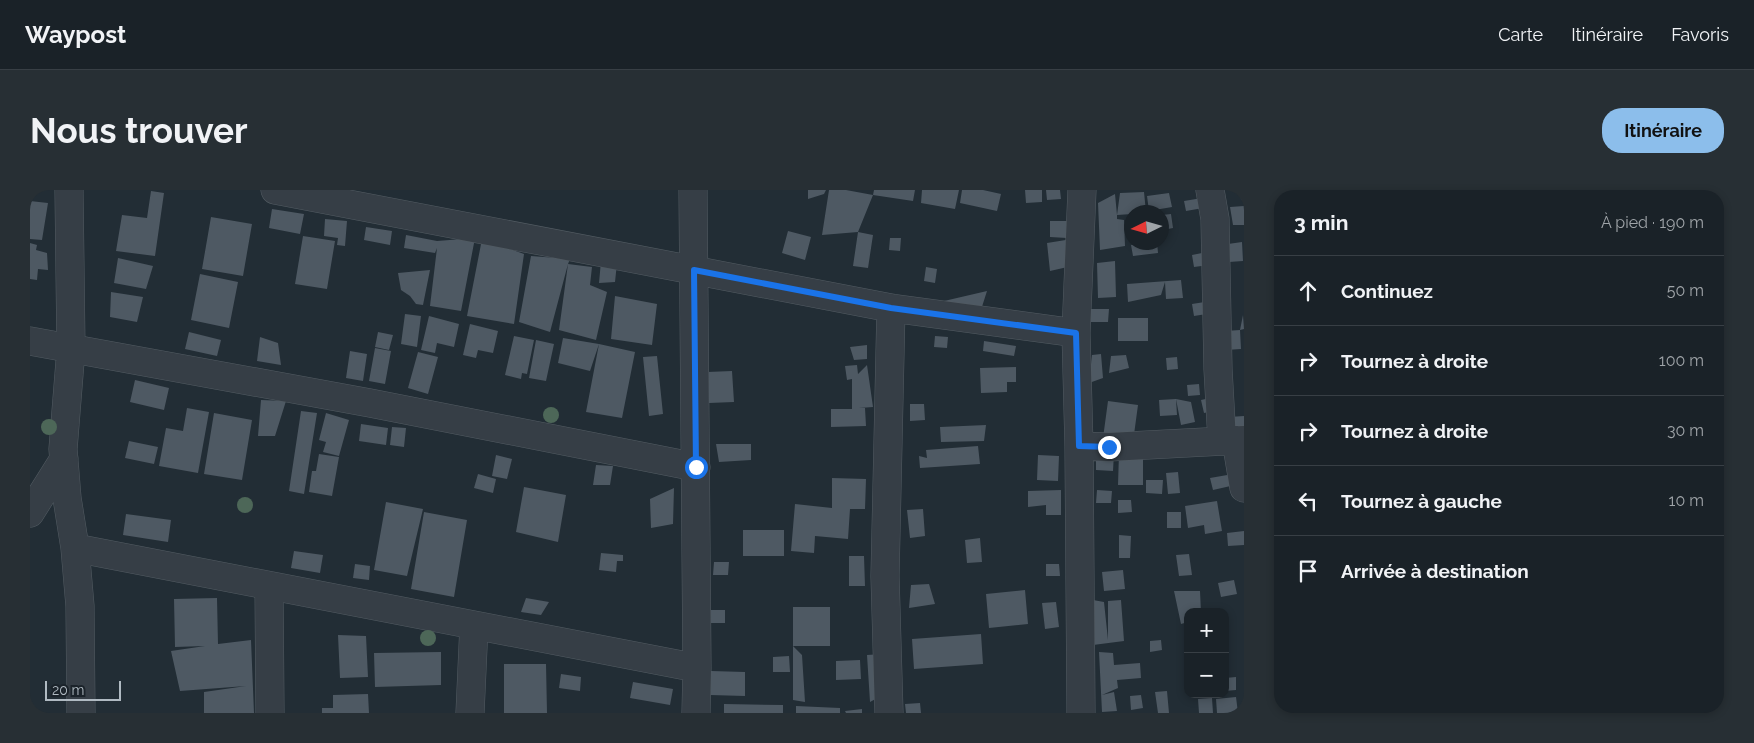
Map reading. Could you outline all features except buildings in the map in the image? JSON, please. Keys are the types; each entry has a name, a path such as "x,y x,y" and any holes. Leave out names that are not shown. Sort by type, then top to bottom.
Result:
{"street":[{"path":"69,190 71,349 63,449 80,606 81,713"},
{"path":"275,190 891,308 1076,333"},
{"path":"693,190 698,668 696,713"},
{"path":"1081,713 1079,446 1076,333 1082,190"},
{"path":"1210,190 1215,220 1218,369 1244,488"},
{"path":"889,713 885,576 891,308"},
{"path":"30,341 370,403 696,467"},
{"path":"1079,446 1109,447 1234,440"},
{"path":"30,514 64,459"},
{"path":"75,548 698,668"},
{"path":"269,586 270,713"},
{"path":"470,713 474,625"}],"route":[{"path":"696,467 694,270 891,308 1076,333 1079,446 1109,447"}]}
